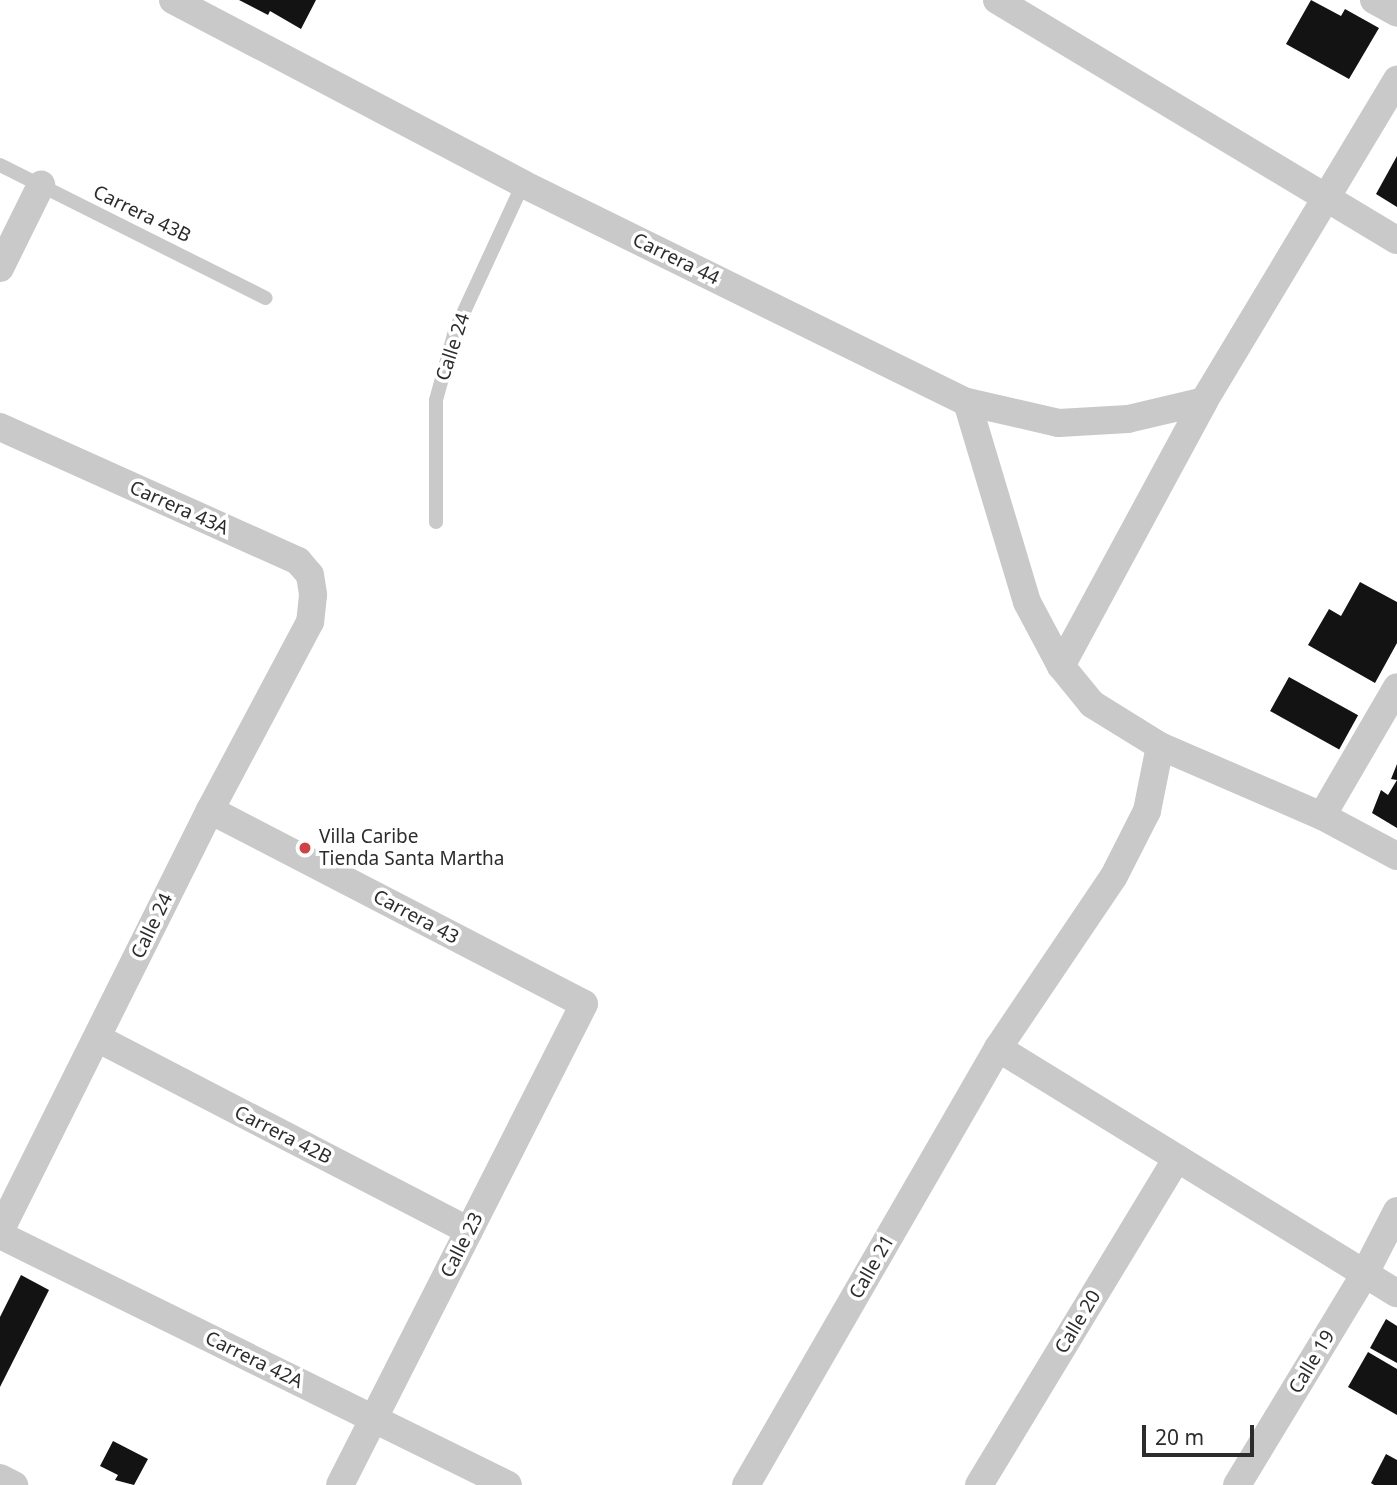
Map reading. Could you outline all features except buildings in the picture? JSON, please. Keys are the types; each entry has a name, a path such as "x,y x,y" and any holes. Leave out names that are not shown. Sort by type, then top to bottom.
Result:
{"street":[{"name":"Carrera 44","path":"173,0 523,184 967,402 1059,423 1128,419 1204,401"},
{"path":"997,0 1397,240"},
{"path":"1374,0 1397,13"},
{"path":"1061,666 1204,401 1397,80"},
{"path":"0,268 41,186"},
{"path":"967,402 1027,602 1061,666 1092,704 1160,746 1322,816 1397,856"},
{"name":"Carrera 43A","path":"0,427 298,561 310,575 313,595 310,622"},
{"name":"Calle 24","path":"0,1234 210,810 310,622"},
{"path":"1322,816 1397,687"},
{"name":"Calle 21","path":"746,1485 999,1048 1114,876 1147,811 1160,746"},
{"name":"Carrera 43","path":"210,810 584,1004"},
{"name":"Calle 23","path":"340,1485 584,1004"},
{"name":"Carrera 42B","path":"97,1038 468,1231"},
{"path":"999,1048 1397,1293"},
{"name":"Calle 20","path":"979,1485 1177,1158"},
{"name":"Calle 19","path":"1237,1485 1364,1275 1397,1211"},
{"name":"Carrera 42A","path":"0,1234 508,1485"},
{"path":"0,1478 15,1485"}],"lane":[{"name":"Carrera 43B","path":"0,165 266,298"},
{"name":"Calle 24","path":"436,522 436,400 455,331 523,184"}],"place":[{"name":"Villa Caribe Tienda Santa Martha","path":"305,848"}]}
